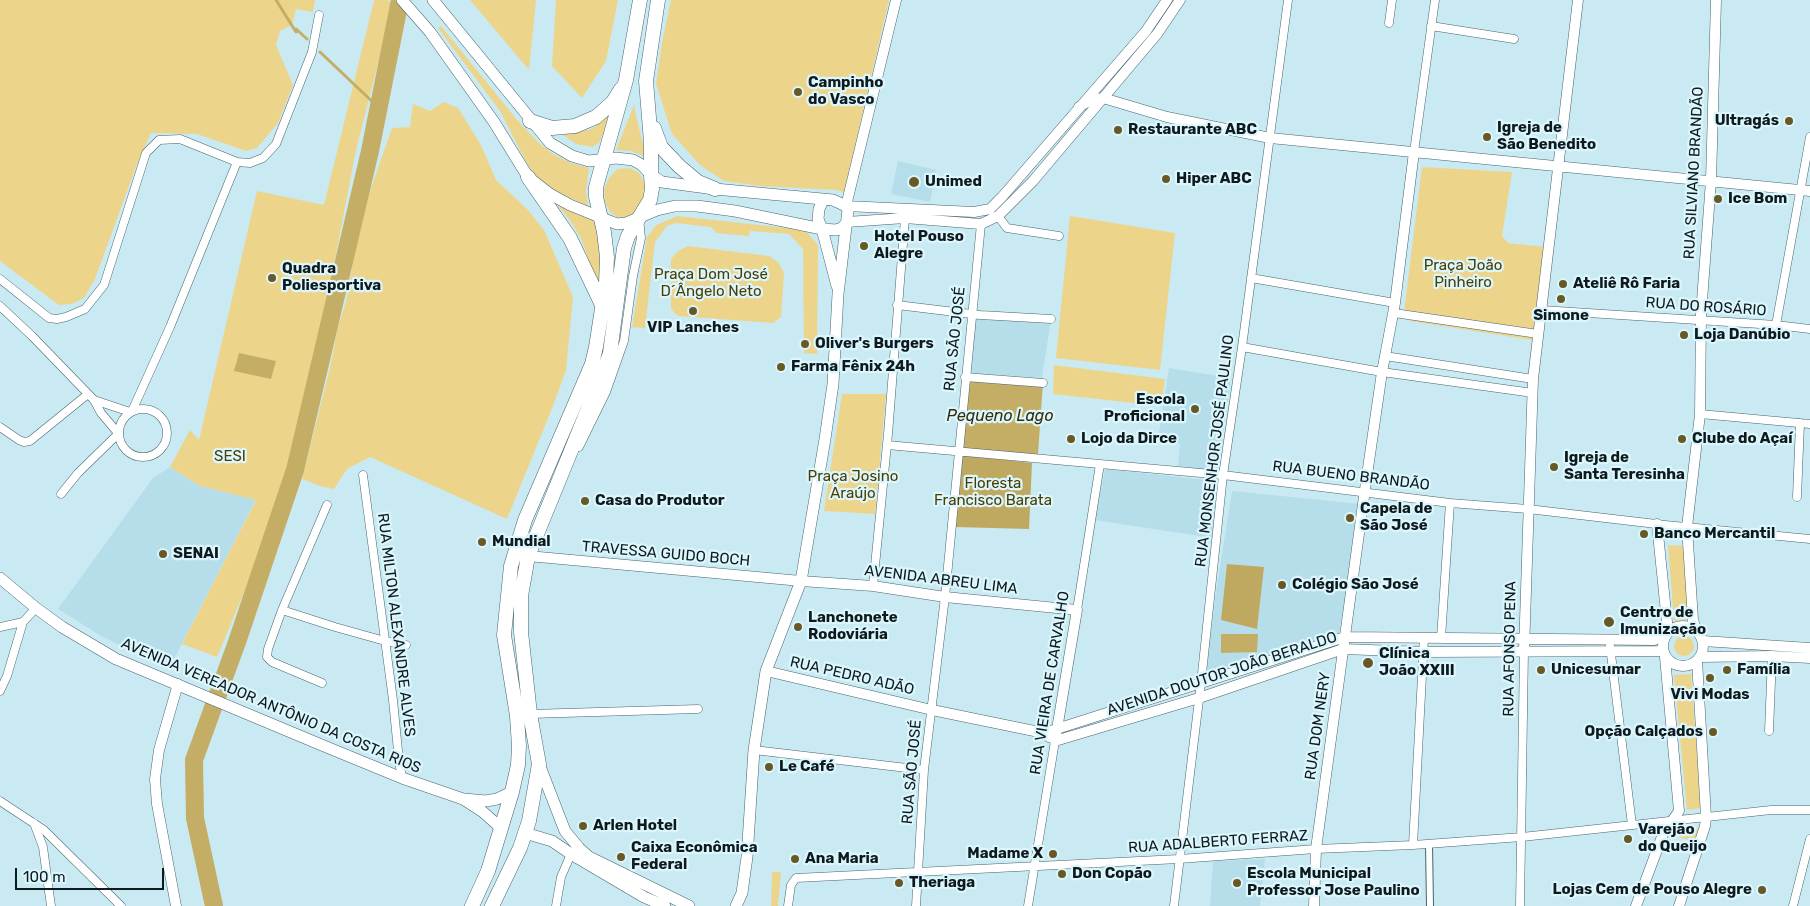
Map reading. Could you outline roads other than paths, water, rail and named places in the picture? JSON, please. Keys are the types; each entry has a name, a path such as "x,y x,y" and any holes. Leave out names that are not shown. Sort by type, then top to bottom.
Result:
{"highway":[{"path":"472,906 488,871 512,792 518,765 517,716 504,635 511,566 518,539 592,364 596,347 606,284 607,257 596,197 596,187 626,80 640,0"},
{"path":"492,906 520,848 527,827 539,764 530,714 521,632 521,596 528,556 610,353 624,248 628,236 650,200 652,189 652,142 646,81 658,0"},
{"path":"530,120 552,128 575,126 596,117 613,102 626,80"},
{"path":"648,114 662,147 679,166 698,182 715,189"},
{"path":"528,177 570,238 603,307"},
{"path":"506,645 510,620 517,621 521,632"}],"main road":[{"path":"402,0 430,32 494,122 528,177 550,194 570,205 617,224 626,223 657,210 675,206 697,206 735,211 822,229 842,228 847,222"},
{"path":"436,3 550,143 572,156 589,161 628,159 642,165 651,175 662,182 839,201 848,210 838,292 833,384 801,581 766,671 754,750 747,857 742,893 736,906"},
{"path":"823,200 818,219 838,292"},
{"name":"AVENIDA VEREADOR ANTÔNIO DA COSTA RIOS","path":"0,578 62,627 116,659 402,778 462,799 483,812 501,828"},
{"path":"539,764 565,831 575,851 644,897 664,906"},
{"name":"AVENIDA VEREADOR ANTÔNIO DA COSTA RIOS","path":"462,799 497,799 512,792"},
{"path":"527,827 689,906"},
{"path":"742,893 746,906"}],"street":[{"path":"896,0 846,206 974,212 990,209 1002,197 1146,31 1166,0"},
{"path":"847,222 905,218 981,224 998,216 1033,181 1157,34 1180,0"},
{"name":"RUA MONSENHOR JOSÉ PAULINO","path":"1174,906 1201,683 1223,474 1242,347 1288,0"},
{"path":"1389,23 1392,0"},
{"path":"1382,372 1395,308 1435,0"},
{"path":"1242,347 1382,372 1533,393 1538,334 1578,0"},
{"name":"RUA SILVIANO BRANDÃO","path":"1696,630 1693,620 1687,527 1700,414 1701,321 1711,180 1716,0"},
{"path":"0,279 49,318 57,319 85,309 104,285 146,153 159,140 180,139 237,162 250,163 263,158 276,144 312,52 319,15"},
{"path":"1431,26 1514,39"},
{"path":"1079,107 1089,101 1103,98 1167,116 1270,138 1805,190"},
{"path":"1776,325 1805,190 1810,137"},
{"path":"61,494 118,434 120,424 131,411 170,327 237,162"},
{"path":"998,216 1007,228 1059,236"},
{"path":"873,586 887,445 905,218"},
{"name":"RUA SÃO JOSÉ","path":"916,906 924,770 945,597 981,224"},
{"path":"1251,278 1395,308 1538,334"},
{"path":"897,305 971,314 1051,319"},
{"path":"2,308 91,397 118,434 124,448 137,457 153,455 164,445 168,430 161,416 147,408 131,411 91,397"},
{"path":"0,318 2,308"},
{"name":"RUA DO ROSÁRIO","path":"1541,310 1776,325 1810,329"},
{"path":"1385,356 1533,379"},
{"name":"RUA DOM NERY","path":"1314,906 1316,849 1364,491 1382,372"},
{"path":"965,377 1044,383"},
{"name":"RUA AFONSO PENA","path":"1520,906 1524,639 1533,393"},
{"path":"0,427 19,440 24,442 30,441 91,397"},
{"path":"1700,414 1810,424"},
{"path":"1797,496 1800,423"},
{"name":"RUA BUENO BRANDÃO","path":"887,445 1223,474 1450,503 1528,509 1810,539"},
{"name":"RUA VIEIRA DE CARVALHO","path":"1028,906 1036,867 1100,464"},
{"name":"RUA MILTON ALEXANDRE ALVES","path":"363,475 402,778"},
{"path":"1441,638 1450,503"},
{"path":"322,683 267,659 268,649 282,610 326,505"},
{"path":"1636,906 1663,834 1679,811 1662,644 1668,622 1657,524"},
{"name":"TRAVESSA GUIDO BOCH","path":"528,556 801,581"},
{"name":"AVENIDA ABREU LIMA","path":"801,581 873,586 945,597 1077,610"},
{"path":"0,691 7,676 23,622 36,608"},
{"path":"282,610 385,641 406,645"},
{"path":"0,627 23,622"},
{"path":"1665,635 1673,628 1681,625 1689,626 1696,630 1703,641 1703,649 1699,659 1706,816 1705,826 1679,906"},
{"name":"AVENIDA DOUTOR JOÃO BERALDO","path":"1044,733 1345,638 1654,640 1665,635"},
{"path":"1414,845 1424,638"},
{"path":"1609,640 1632,826"},
{"path":"1703,641 1810,648"},
{"name":"AVENIDA DOUTOR JOÃO BERALDO","path":"1055,741 1199,698 1343,649 1423,652 1524,651 1664,654"},
{"path":"1664,654 1672,664 1680,666 1689,665 1699,659 1772,656 1810,658"},
{"path":"1769,731 1772,656"},
{"name":"RUA PEDRO ADÃO","path":"766,671 932,710 1044,733"},
{"path":"176,906 157,804 155,779 159,750 178,684"},
{"path":"1122,708 1126,720"},
{"path":"530,714 698,709"},
{"path":"1044,733 1055,741"},
{"path":"754,750 924,770"},
{"path":"0,801 44,830 121,906"},
{"name":"RUA ADALBERTO FERRAZ","path":"788,906 791,885 796,878 1036,867 1316,849 1429,844 1522,837 1771,810 1810,810"},
{"path":"34,823 43,847 51,906"},
{"path":"1793,906 1810,839"},
{"path":"1429,844 1430,906"},
{"path":"556,906 561,877 575,851"}],"water":[{"path":"239,353 276,361 271,379 234,371"},
{"name":"Pequeno Lago","path":"965,377 1043,383 1038,454 958,451"},
{"path":"1221,634 1258,634 1257,652 1221,653"}],"waterway":[{"path":"276,0 296,32"},
{"path":"214,906 195,818 194,760 237,642 295,470 370,151 400,0"},
{"path":"296,29 307,39"},
{"path":"320,52 378,107"}],"place":[{"name":"Campinho do Vasco","path":"798,92"},
{"name":"Ultragás","path":"1789,121"},
{"name":"Restaurante ABC","path":"1118,130"},
{"name":"Igreja de São Benedito","path":"1487,137"},
{"name":"Hiper ABC","path":"1166,179"},
{"name":"Unimed","path":"914,182"},
{"name":"Ice Bom","path":"1718,199"},
{"name":"Hotel Pouso Alegre","path":"864,246"},
{"name":"Quadra Poliesportiva","path":"272,278"},
{"name":"Ateliê Rô Faria","path":"1563,284"},
{"name":"Simone","path":"1561,299"},
{"name":"VIP Lanches","path":"693,311"},
{"name":"Loja Danúbio","path":"1684,335"},
{"name":"Oliver's Burgers","path":"805,344"},
{"name":"Farma Fênix 24h","path":"781,367"},
{"name":"Escola Proficional","path":"1195,409"},
{"name":"Lojo da Dirce","path":"1071,439"},
{"name":"Clube do Açaí","path":"1682,439"},
{"name":"Igreja de Santa Teresinha","path":"1554,467"},
{"name":"Casa do Produtor","path":"585,501"},
{"name":"Capela de São José","path":"1350,518"},
{"name":"Banco Mercantil","path":"1644,534"},
{"name":"Mundial","path":"482,542"},
{"name":"SENAI","path":"163,554"},
{"name":"Colégio São José","path":"1282,585"},
{"name":"Centro de Imunização","path":"1609,622"},
{"name":"Lanchonete Rodoviária","path":"798,627"},
{"name":"Clínica João XXIII","path":"1368,663"},
{"name":"Unicesumar","path":"1541,670"},
{"name":"Família","path":"1727,670"},
{"name":"Vivi Modas","path":"1710,678"},
{"name":"Opção Calçados","path":"1713,732"},
{"name":"Le Café","path":"769,767"},
{"name":"Arlen Hotel","path":"583,826"},
{"name":"Varejão do Queijo","path":"1628,839"},
{"name":"Madame X","path":"1053,854"},
{"name":"Caixa Econômica Federal","path":"621,857"},
{"name":"Ana Maria","path":"795,859"},
{"name":"Don Copão","path":"1062,874"},
{"name":"Theriaga","path":"899,883"},
{"name":"Escola Municipal Professor Jose Paulino","path":"1237,883"},
{"name":"Lojas Cem de Pouso Alegre","path":"1762,890"}],"park label":[{"name":"Praça João Pinheiro","path":"1463,274"},
{"name":"Praça Dom José D´Ângelo Neto","path":"711,284"},
{"name":"SESI","path":"230,457"},
{"name":"Praça Josino Araújo","path":"853,486"},
{"name":"Floresta Francisco Barata","path":"993,492"}]}
